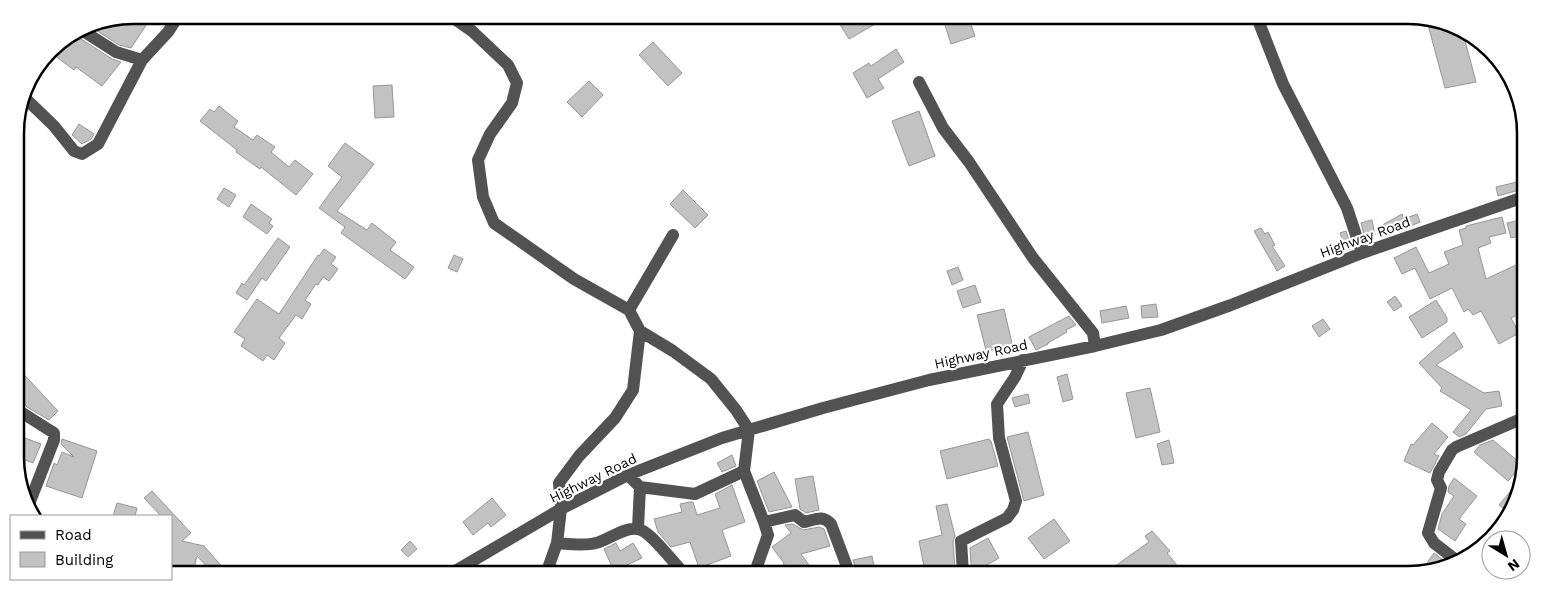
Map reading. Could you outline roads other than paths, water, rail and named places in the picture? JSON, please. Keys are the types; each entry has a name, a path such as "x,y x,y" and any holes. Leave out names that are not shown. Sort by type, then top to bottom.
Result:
{"street":[{"path":"28,101 54,126 74,151 82,154 98,144 142,60 173,24"},
{"path":"463,24 508,65 518,83 512,104 490,134 478,160 483,197 494,223 574,279 629,310 640,331 673,351 711,379 736,410 749,430 744,471 768,535 757,566"},
{"path":"1260,24 1283,84 1347,208 1362,253"},
{"path":"87,34 116,52 142,60"},
{"path":"919,82 943,128 969,162 1033,258 1093,333 1095,346"},
{"name":"Highway Road","path":"465,566 561,509 628,475 722,438 823,408 929,380 1095,346 1162,330 1362,253 1517,200"},
{"path":"629,310 673,235"},
{"path":"550,566 557,543 561,509 558,483 579,456 614,418 632,390 640,331"},
{"path":"963,566 961,541 1007,518 1013,510 1016,501 999,438 996,404 1015,377 1023,360"},
{"path":"24,414 54,433 54,440 32,497"},
{"path":"1452,557 1434,543 1428,533 1441,488 1437,480 1439,472 1452,450 1456,447 1517,421"},
{"path":"628,475 640,487 695,494 744,471"},
{"path":"638,528 640,487"},
{"path":"764,522 795,514 804,522 822,517 827,519 832,524 847,566"},
{"path":"557,543 595,543 638,528 647,533 677,566"}]}
